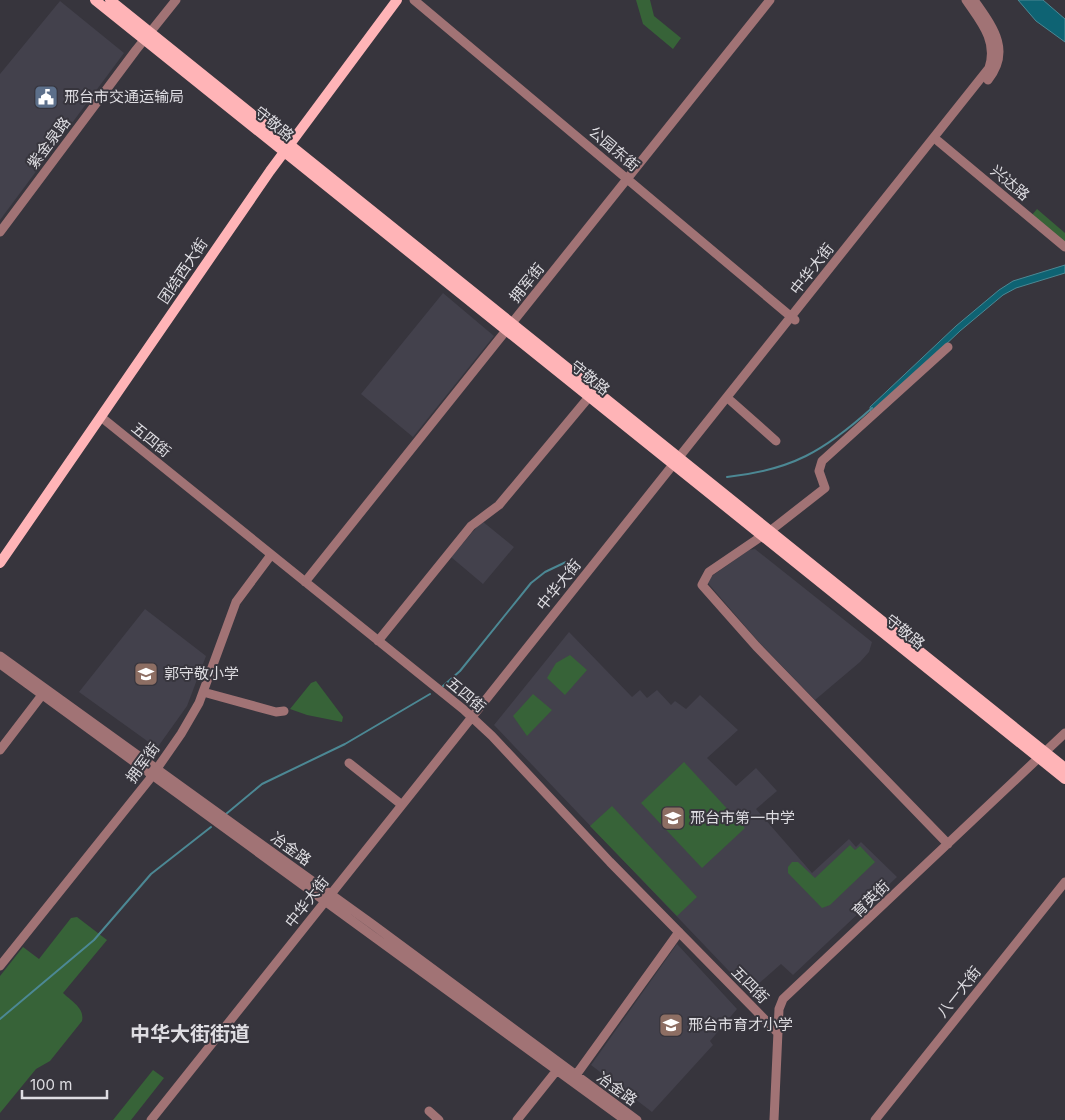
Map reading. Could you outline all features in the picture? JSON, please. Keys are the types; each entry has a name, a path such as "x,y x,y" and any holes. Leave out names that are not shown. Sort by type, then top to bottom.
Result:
{"main road":[{"name":"守敬路","path":"96,0 147,36 1041,754 1065,779"},
{"name":"守敬路","path":"110,0 147,36"},
{"name":"团结西大街","path":"0,553 284,146 389,0"},
{"name":"团结西大街","path":"0,564 284,146 397,0"},
{"name":"守敬路","path":"509,327 589,397 678,463"},
{"name":"守敬路","path":"1041,754 1065,768"}],"street":[{"name":"紫金泉路","path":"0,232 176,0"},
{"name":"公园东街","path":"414,0 793,318"},
{"name":"拥军街","path":"305,582 770,0"},
{"path":"966,0 991,40 992,70"},
{"path":"974,0 997,38 999,56 992,70"},
{"name":"中华大街","path":"678,463 732,400 793,318 938,142 992,70"},
{"name":"中华大街","path":"158,1120 331,899 992,70"},
{"name":"兴达路","path":"938,142 1065,246"},
{"path":"948,347 822,461 819,471 825,488 766,533 710,572 702,585 756,646 948,844"},
{"path":"378,640 471,526 499,505 589,397"},
{"path":"732,400 776,441"},
{"name":"五四街","path":"101,417 474,719 778,1032"},
{"name":"拥军街","path":"0,966 154,772 191,717 203,692 236,602 271,555"},
{"name":"冶金路","path":"0,656 154,772"},
{"name":"冶金路","path":"0,664 154,772 637,1120"},
{"path":"203,692 276,712 284,712"},
{"path":"0,750 42,695"},
{"name":"中华大街","path":"152,1120 331,899 402,805 474,719"},
{"name":"育英街","path":"774,1120 778,1032 780,1006 783,999 1065,733"},
{"path":"348,762 402,805"},
{"name":"八一大街","path":"875,1120 1065,882"},
{"name":"八一大街","path":"882,1120 1065,890"},
{"name":"冶金路","path":"331,899 624,1120"},
{"path":"576,1075 679,932"},
{"path":"518,1120 557,1070"},
{"path":"429,1111 439,1120"}],"shaded area":[{"name":"邢台市交通运输局","path":"60,1 124,53 0,220 0,74"},
{"path":"443,293 494,336 413,437 361,394"},
{"path":"482,521 514,547 483,584 451,557"},
{"path":"755,549 872,642 869,652 860,662 815,700 757,640 707,582 709,578 749,550"},
{"name":"郭守敬小学","path":"145,609 206,656 187,706 157,748 79,692"},
{"name":"邢台市第一中学","path":"569,632 632,697 640,690 647,698 657,690 671,705 675,701 686,709 700,695 738,730 707,758 736,786 756,768 777,791 756,809 812,873 849,839 856,847 861,842 897,877 793,975 781,964 749,992 494,725"},
{"name":"邢台市育才小学","path":"677,944 737,1009 710,1041 713,1045 652,1112 591,1065"}],"green space":[{"path":"636,0 650,0 654,16 681,38 673,49 643,24"},
{"path":"1037,209 1065,233 1065,243 1032,215"},
{"path":"570,655 587,670 565,695 547,678 556,663"},
{"path":"316,681 343,717 342,722 307,715 290,709 311,683"},
{"path":"533,694 552,710 527,736 513,716"},
{"path":"684,762 745,828 702,868 641,803"},
{"path":"612,806 697,897 677,916 590,826"},
{"path":"850,845 855,850 860,846 875,862 830,905 822,908 788,873 788,867 792,862 798,862 815,878"},
{"path":"77,917 107,940 63,993 79,1009 82,1021 50,1061 36,1069 0,1113 0,976 23,947 39,959 71,918"},
{"path":"153,1070 164,1078 131,1120 113,1120"}],"water":[{"path":"1018,0 1043,0 1065,19 1065,42 1036,21"},
{"path":"1065,265 1065,273 1016,288 1003,295 960,331 871,415 870,407 956,326 999,290 1013,281"}],"waterway":[{"path":"727,477 770,469 806,456 838,436 872,408"},
{"path":"443,686 460,671 531,583 545,572 566,562"},
{"path":"226,814 262,784 345,744 430,694"},
{"path":"0,1019 94,940 151,874 211,827"}],"place":[{"name":"邢台市交通运输局","path":"46,97"},
{"name":"郭守敬小学","path":"146,674"},
{"name":"邢台市第一中学","path":"673,818"},
{"name":"邢台市育才小学","path":"671,1025"}],"district":[{"name":"中华大街街道","path":"190,1034"}]}
